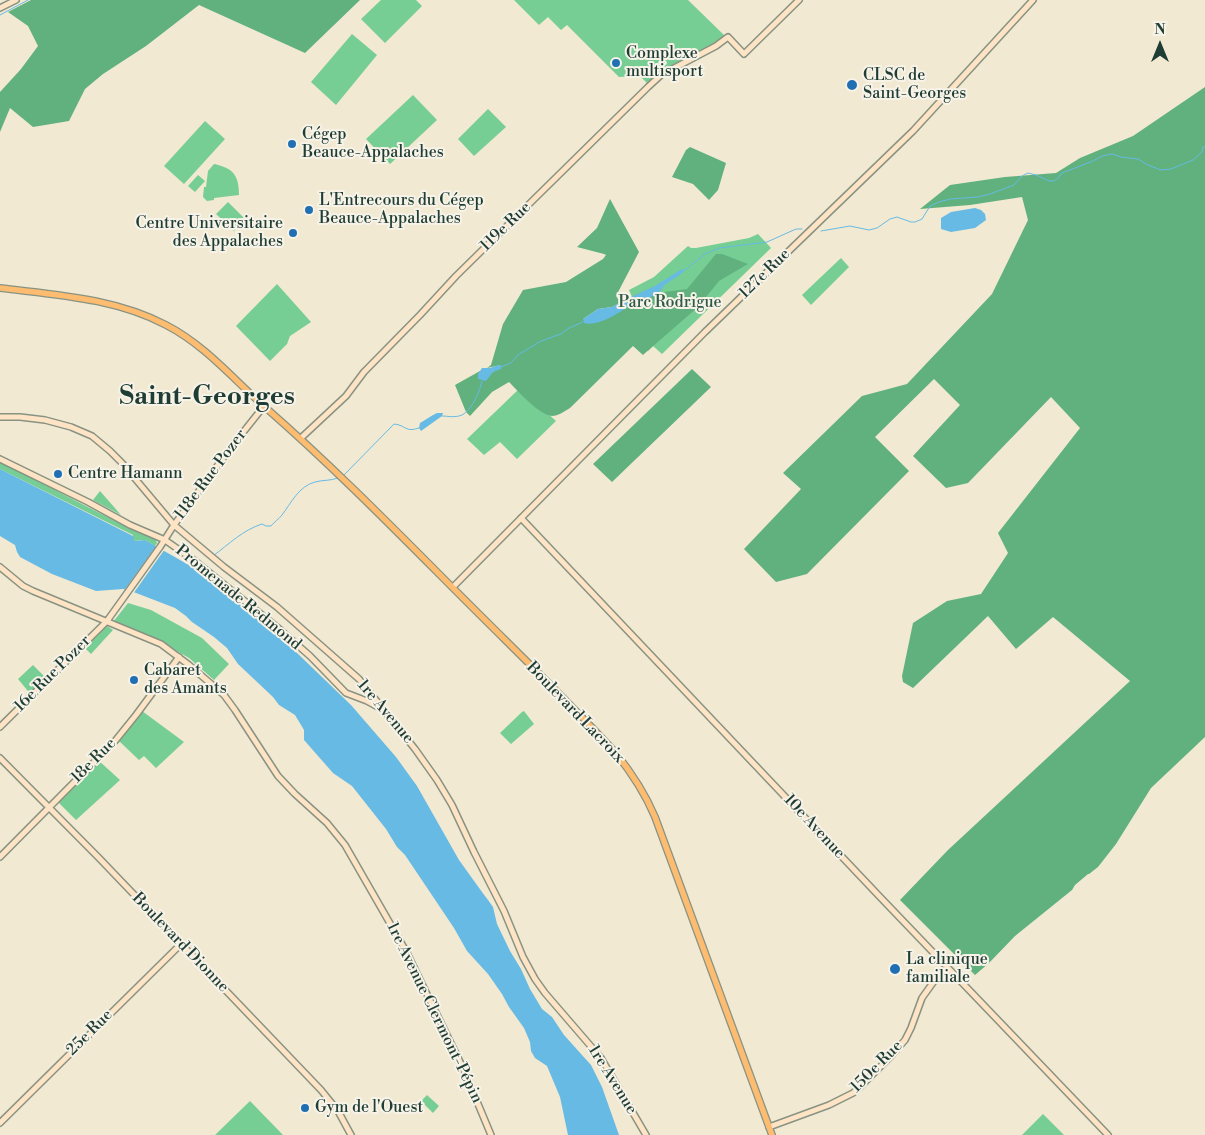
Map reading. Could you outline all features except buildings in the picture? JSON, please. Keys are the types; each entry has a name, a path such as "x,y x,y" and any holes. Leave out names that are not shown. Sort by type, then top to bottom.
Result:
{"main road":[{"path":"0,288 97,301 131,309 151,317 197,344 301,438"},
{"name":"Boulevard Lacroix","path":"301,438 604,739 624,762 652,809 772,1135"}],"street":[{"path":"0,8 16,0"},
{"name":"119e Rue","path":"301,438 346,396 364,372 420,316 456,276 648,86 661,75 716,46 728,37 744,54 799,0"},
{"name":"127e Rue","path":"453,588 706,330 913,131 1033,0"},
{"name":"118e Rue Pozer","path":"113,613 174,525 264,406"},
{"name":"1re Avenue","path":"0,417 45,420 71,426 92,436 110,450 122,463 174,525 224,567 277,606 349,670 387,713 426,764 452,805 535,979 601,1058 646,1135"},
{"name":"Promenade Redmond","path":"0,459 130,525 165,540 198,563 277,627 310,656 346,693 374,704 387,713"},
{"name":"10e Avenue","path":"521,518 1108,1135"},
{"name":"1re Avenue Clermont-Pépin","path":"0,567 23,586 151,639 179,657 224,696 278,776 294,794 327,823 345,845 407,953 463,1068 491,1135"},
{"name":"16e Rue Pozer","path":"0,727 107,622 113,613"},
{"name":"18e Rue","path":"0,857 110,747 179,657"},
{"path":"359,698 363,698 365,695 365,688"},
{"name":"Boulevard Dionne","path":"0,758 321,1090 338,1111 351,1135"},
{"name":"25e Rue","path":"0,1123 181,944"},
{"name":"150e Rue","path":"770,1127 830,1105 853,1093 860,1087 904,1040 911,1028 922,998 932,984 948,968"}],"green space":[{"path":"31,0 360,0 305,53 199,5 146,46 103,74 85,89 69,121 33,127 10,108 0,132 0,92 21,69 38,46 28,26 8,12"},
{"path":"381,0 416,0 422,6 385,43 361,19"},
{"path":"514,0 688,0 725,36 715,45 649,85 640,76 619,77 567,25 561,30 548,17 539,25"},
{"path":"352,34 377,55 336,105 311,82"},
{"path":"1205,87 1205,737 1151,788 1116,844 1098,867 1015,936 975,975 900,900 948,850 1130,681 1053,617 1016,649 988,616 913,688 903,682 902,676 913,623 947,601 981,594 1008,553 998,533 1080,428 1051,397 968,483 946,488 913,456 960,405 934,379 875,437 909,471 807,574 776,582 744,549 801,489 783,473 862,396 907,384 992,294 1028,220 1022,197 970,205 920,209 950,185 1005,177 1056,173 1080,158 1133,136"},
{"path":"413,95 437,120 390,164 366,139"},
{"path":"488,109 506,127 474,156 458,139"},
{"path":"205,121 225,139 184,184 164,166"},
{"path":"690,147 726,163 718,190 709,200 693,184 672,177 686,150"},
{"path":"214,164 230,170 234,174 238,182 239,195 214,198 214,200 207,201 203,197 208,171"},
{"path":"198,175 205,181 195,192 188,186"},
{"path":"610,199 639,252 616,296 618,299 629,298 612,307 598,309 583,319 634,303 657,293 687,289 716,254 722,254 748,264 719,281 698,307 643,355 633,346 570,408 561,413 552,416 541,411 509,382 492,392 470,416 466,412 455,385 480,371 493,372 501,365 487,368 491,365 503,324 523,290 566,282 603,259 606,255 577,247 597,228"},
{"path":"228,202 245,219 234,231 216,214"},
{"name":"Parc Rodrigue","path":"758,234 771,248 662,354 653,346 648,351 632,337 645,326 629,290 654,277 688,246 696,248 749,238"},
{"path":"841,258 849,267 811,305 802,295"},
{"path":"277,284 311,322 290,336 287,344 270,361 236,326"},
{"path":"692,369 711,387 612,482 593,464"},
{"path":"520,388 556,421 517,459 500,442 484,455 467,439"},
{"path":"0,462 121,524 152,537 157,543 155,546 145,540 133,541 133,535 0,469"},
{"path":"100,491 121,515 93,500"},
{"path":"128,603 151,610 202,638 229,664 214,680 189,658 152,637 113,622"},
{"path":"107,626 113,630 91,654 85,648"},
{"path":"33,665 48,680 32,696 18,679"},
{"path":"142,711 184,742 156,768 144,756 139,760 119,741"},
{"path":"524,711 534,724 511,744 500,733"},
{"path":"98,760 120,780 76,820 57,801"},
{"path":"427,1095 439,1106 433,1113 421,1101"},
{"path":"250,1101 283,1135 215,1135"},
{"path":"1043,1114 1064,1135 1022,1135"}],"water":[{"path":"975,208 985,214 986,220 975,228 951,232 941,229 941,218 951,212"},
{"path":"682,269 685,270 655,295 633,304 603,321 590,324 584,323 583,319 598,309 612,307 655,286"},
{"path":"501,365 501,369 493,372 486,381 478,379 478,374 482,368"},
{"path":"437,413 443,413 442,416 421,431 419,428 420,423"},
{"path":"0,469 133,536 134,541 145,540 194,568 268,627 351,705 396,757 417,786 459,860 493,907 497,924 542,1009 552,1017 564,1035 591,1065 602,1087 619,1135 568,1135 560,1097 547,1066 535,1058 524,1028 502,994 488,974 467,951 454,928 386,829 352,786 333,773 304,740 304,730 295,715 279,705 238,664 227,648 175,608 123,589 96,591 52,574 20,557 15,545 0,536"}],"pier":[{"path":"157,545 165,549 133,594 123,592"}],"waterway":[{"path":"0,15 28,0"},
{"path":"821,231 850,226 869,230 877,228 890,219 897,217 915,222 922,219 930,206 939,202 990,194 1014,185 1022,176 1028,173 1054,181 1062,173 1102,156 1112,154 1138,159 1161,170 1171,169 1193,160 1205,147"},
{"path":"685,270 705,254 719,248 767,242 796,229 802,229"},
{"path":"501,367 511,363 518,355 541,341 561,334 583,322"},
{"path":"442,416 457,416 466,413 475,400 482,381"},
{"path":"344,475 394,424 411,430 419,428"},
{"path":"213,556 249,530 262,524 271,526 304,487 315,482 338,478"}],"place":[{"name":"Complexe multisport","path":"616,63"},
{"name":"CLSC de Saint-Georges","path":"852,85"},
{"name":"Cégep Beauce-Appalaches","path":"292,144"},
{"name":"L'Entrecours du Cégep Beauce-Appalaches","path":"309,210"},
{"name":"Centre Universitaire des Appalaches","path":"293,233"},
{"name":"Centre Hamann","path":"58,474"},
{"name":"Cabaret des Amants","path":"134,680"},
{"name":"La clinique familiale","path":"895,969"},
{"name":"Gym de l'Ouest","path":"305,1108"}],"district":[{"name":"Saint-Georges","path":"207,398"}]}
